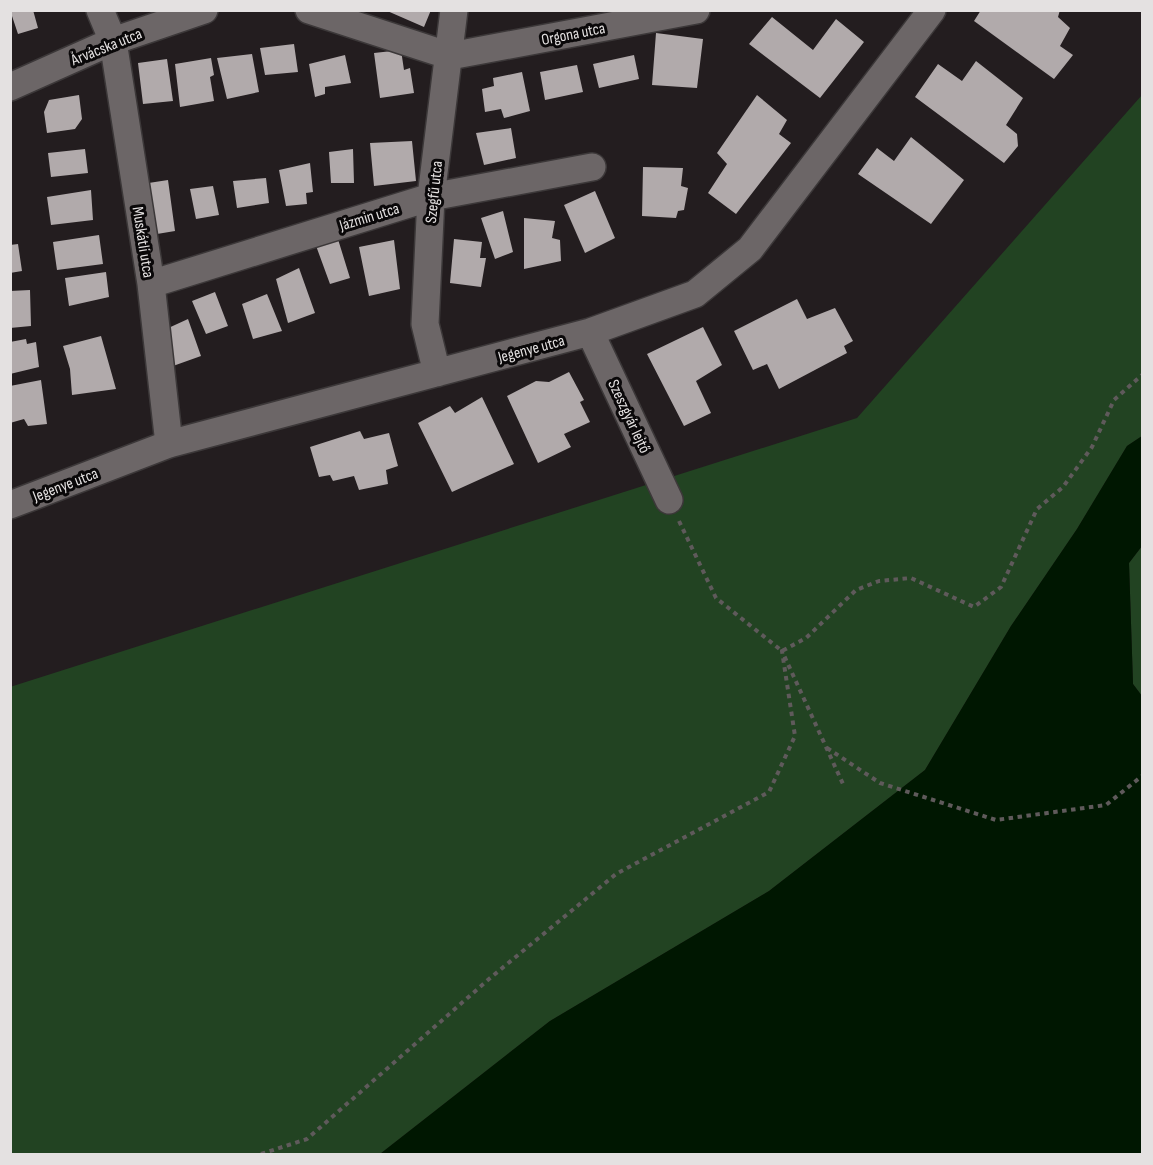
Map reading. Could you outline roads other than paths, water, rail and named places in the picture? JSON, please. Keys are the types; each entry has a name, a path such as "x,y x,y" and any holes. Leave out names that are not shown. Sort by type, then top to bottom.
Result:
{"street":[{"name":"Muskátli utca","path":"100,10 113,41 151,284 169,444"},
{"name":"Árvácska utca","path":"10,87 113,41 204,10"},
{"path":"309,10 450,56"},
{"name":"Szegfű utca","path":"437,373 424,324 431,196 454,10"},
{"name":"Orgona utca","path":"450,56 696,10"},
{"name":"Jegenye utca","path":"10,505 169,444 590,332 695,294 750,249 932,10"},
{"name":"Jázmin utca","path":"151,284 431,196 592,167"},
{"name":"Szeszgyár lejtő","path":"590,332 669,500"}]}
